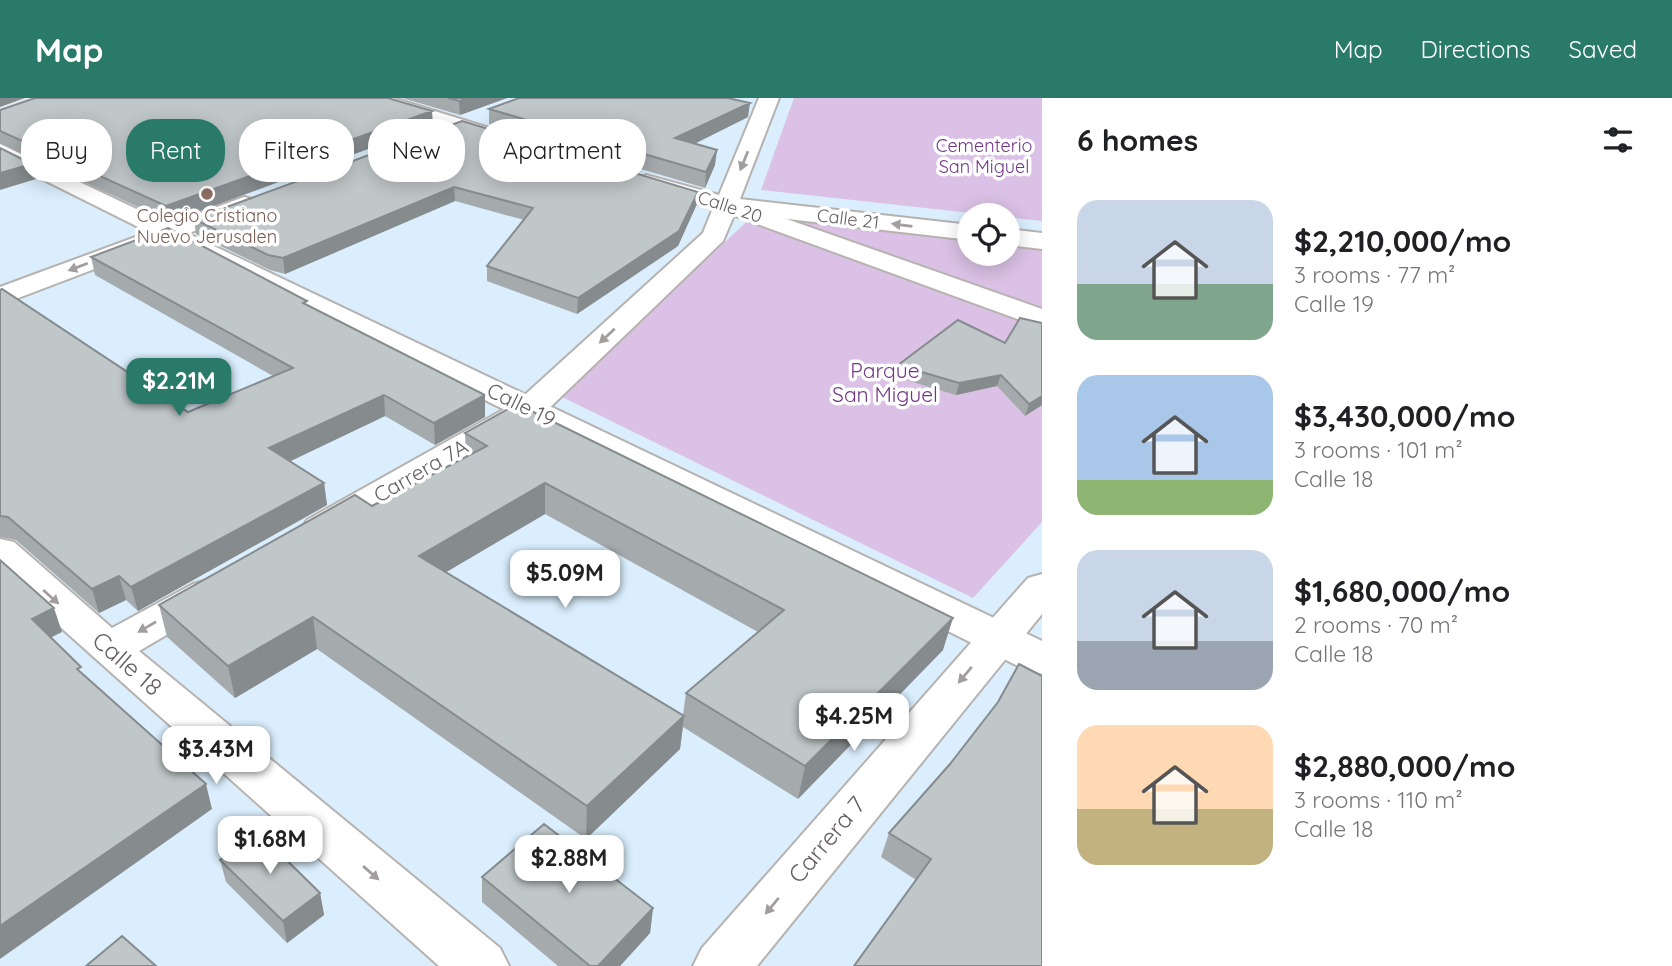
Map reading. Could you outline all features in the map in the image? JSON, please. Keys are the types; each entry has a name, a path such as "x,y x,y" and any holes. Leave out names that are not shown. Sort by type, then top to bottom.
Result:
{"street":[{"path":"373,98 440,119"},
{"name":"Carrera 7A","path":"289,546 529,409 714,236 769,98"},
{"path":"465,123 496,111"},
{"name":"Calle 19","path":"0,150 1042,659"},
{"name":"Calle 20","path":"646,181 727,205 1042,318"},
{"path":"0,297 269,195"},
{"name":"Calle 21","path":"727,205 957,232"},
{"path":"1020,238 1042,241"},
{"name":"Calle 18","path":"0,551 109,649 480,966"},
{"path":"109,649 229,580"},
{"name":"Carrera 7","path":"722,966 1042,586"}],"shaded area":[{"path":"46,98 1042,98 1042,966 0,966 0,116"}],"green space":[{"name":"Cementerio San Miguel","path":"794,98 1042,98 1042,221 1020,219 1020,203 957,203 957,212 761,190"},
{"name":"Parque San Miguel","path":"757,212 957,237 957,266 1020,266 1020,243 1042,246 1042,522 973,598 560,396"}],"building":[{"path":"35,98 388,98 432,111 410,119 368,119 368,134 354,139 354,119 239,119 239,180 166,206 112,182 112,119 21,119 21,140 0,131 0,110"},
{"path":"448,98 469,98 459,101"},
{"path":"519,98 728,98 750,103 675,138 717,150 706,172 646,155 646,119 523,119 489,109"},
{"path":"465,122 479,126 479,182 646,182 646,176 698,192 679,231 578,298 487,266 533,208 454,187 283,258 268,255 194,219 295,182 354,182 354,160 368,155 368,182 465,182"},
{"path":"0,148 21,158 21,167 0,173"},
{"path":"168,228 307,301 303,303 485,395 434,423 384,395 269,448 324,483 131,587 119,576 92,589 8,517 0,516 0,290 188,412 293,368 91,257"},
{"path":"1020,318 1042,323 1042,396 1029,404 1001,375 959,383 898,365 958,320 1005,343"},
{"path":"517,404 953,618 805,766 686,693 784,610 545,483 419,556 684,716 587,806 313,617 228,666 159,605 355,495 372,506 487,446 465,433"},
{"path":"0,560 54,608 32,619 81,667 77,669 206,784 0,926"},
{"path":"1019,664 1042,676 1042,966 854,966 931,859 889,833 950,764 998,702"},
{"path":"544,824 653,908 598,966 590,966 482,877"},
{"path":"256,830 320,893 283,921 220,860"},
{"path":"122,936 156,966 86,966"}],"place":[{"name":"Colegio Cristiano Nuevo Jerusalen","path":"207,194"}]}
